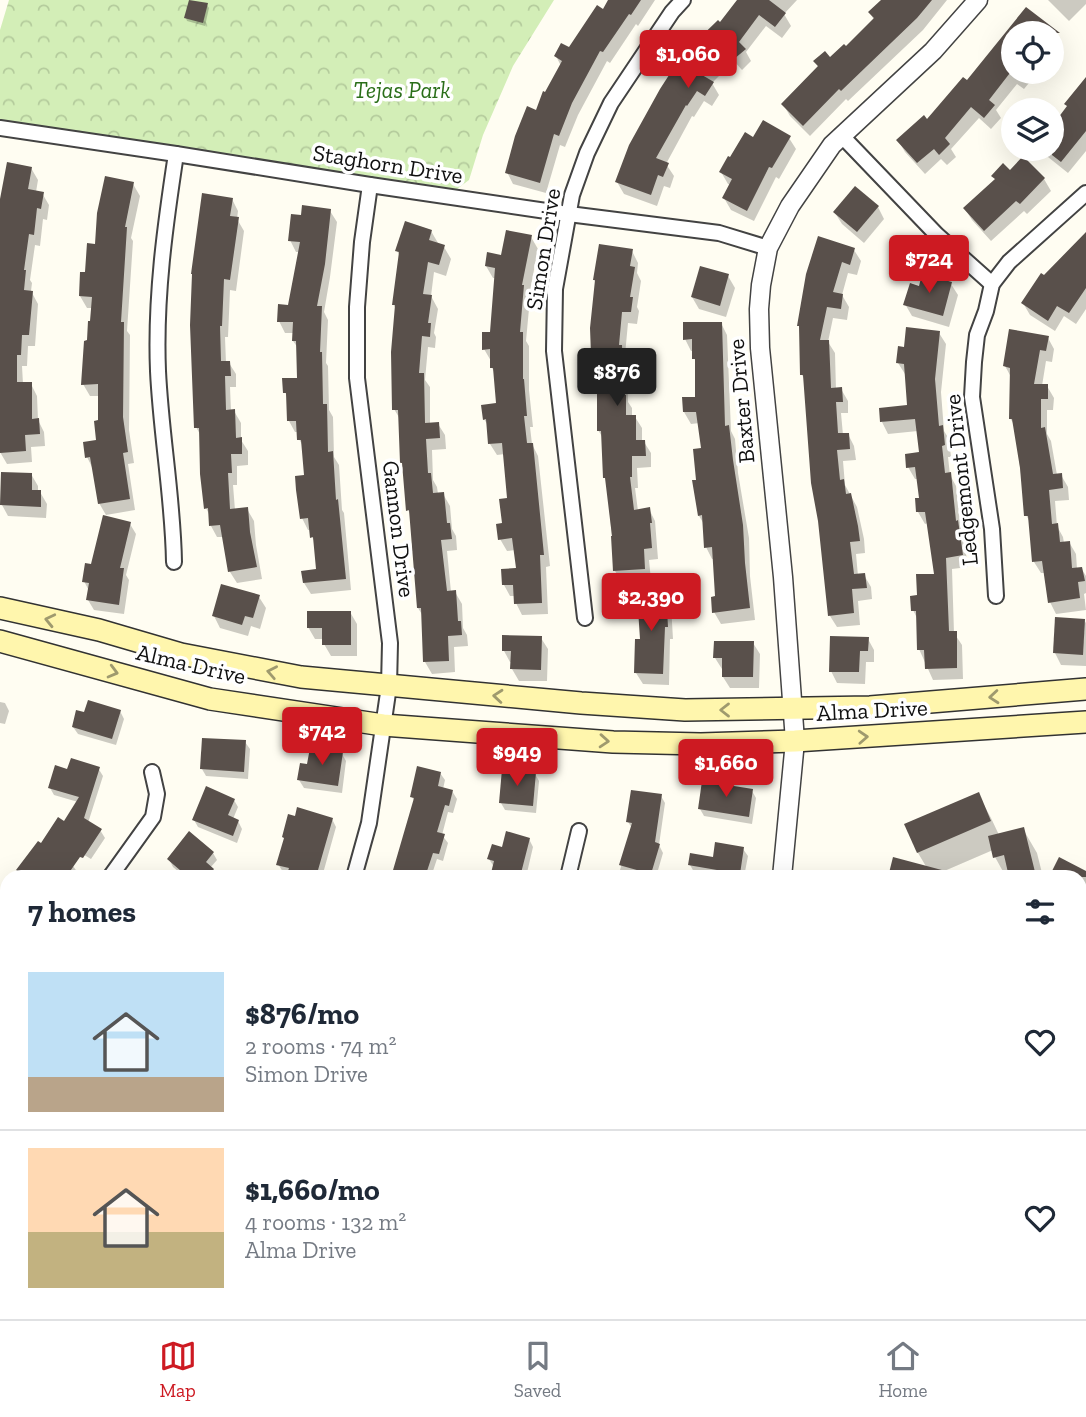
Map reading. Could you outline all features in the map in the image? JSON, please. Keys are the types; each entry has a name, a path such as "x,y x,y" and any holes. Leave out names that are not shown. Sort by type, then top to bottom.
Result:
{"main road":[{"name":"Alma Drive","path":"0,608 99,630 181,654 301,677 581,703 685,710 870,707 1086,689"},
{"name":"Alma Drive","path":"0,641 210,699 383,726 612,742 701,744 795,741 1086,722"},
{"path":"1027,694 1033,727"}],"street":[{"name":"Simon Drive","path":"585,618 554,351 555,289 572,195 583,163 611,103 671,12 683,0"},
{"name":"Baxter Drive","path":"783,870 795,741 783,577 760,348 759,309 768,248 790,206 831,145 933,51 978,0"},
{"name":"Staghorn Drive","path":"0,128 568,214 719,233 768,248"},
{"path":"841,135 937,235 992,284"},
{"path":"174,562 158,371 164,232 176,154"},
{"name":"Gannon Drive","path":"356,870 369,823 389,687 390,643 357,378 357,307 370,185"},
{"name":"Ledgemont Drive","path":"996,596 992,529 972,397 977,335 992,284 1009,262 1086,192"},
{"path":"115,870 153,817 157,794 152,772"},
{"path":"570,870 579,831"}],"green space":[{"name":"Tejas Park","path":"9,0 554,0 513,66 483,135 469,180 457,189 0,123 0,30"}],"building":[{"path":"189,0 208,3 203,23 184,18"},
{"path":"608,0 641,0 603,52 600,51 572,103 559,136 554,134 540,183 505,173 527,106 536,110 543,91 545,92 562,61 554,56 561,43 569,47 597,5 603,9"},
{"path":"737,0 769,0 786,13 775,27 759,15 739,42 746,49 734,59 726,51 702,75 714,82 705,96 697,91 686,105 656,158 669,163 663,177 658,175 651,195 615,182 629,145 682,55 718,20 720,22"},
{"path":"881,0 932,0 917,18 841,91 839,89 803,126 781,104 818,66 813,61 825,51 830,57 844,44 846,46 874,18 868,12"},
{"path":"1026,7 1044,21 1015,21"},
{"path":"1001,38 1001,84 989,100 995,105 984,118 971,107 945,138 950,144 939,155 934,149 917,163 896,140 924,115 927,119 963,77 967,80"},
{"path":"1086,77 1086,131 1064,158 1064,110 1067,106 1064,104"},
{"path":"763,120 791,136 772,168 769,167 747,211 722,198 732,179 719,172 745,132 753,137"},
{"path":"1018,161 1028,161 1045,178 1020,204 1016,201 984,231 963,208 995,179 991,176 1003,163 1010,170"},
{"path":"7,162 32,167 28,189 44,192 41,209 37,208 34,235 29,234 24,270 24,290 33,291 29,335 22,335 21,355 17,355 17,382 32,382 32,419 39,418 40,434 25,435 26,451 0,453 0,199"},
{"path":"105,176 134,182 125,227 121,322 124,322 123,417 128,452 123,453 130,499 98,504 90,457 85,458 83,442 96,440 94,421 98,420 98,384 81,385 84,341 87,340 92,297 79,296 80,272 85,272 87,243 95,244 97,213"},
{"path":"855,186 879,206 857,232 833,212"},
{"path":"202,193 233,198 230,216 239,217 230,280 224,279 220,326 221,361 230,361 231,376 225,376 226,410 235,409 236,438 242,437 242,454 231,454 232,473 228,473 230,509 248,507 257,567 228,572 220,525 209,526 208,508 204,509 199,428 194,428 191,274"},
{"path":"302,205 331,209 317,306 322,306 320,352 323,404 327,404 328,452 333,451 346,579 303,583 301,571 316,569 313,537 310,538 308,518 300,519 295,476 304,475 301,440 297,440 296,421 287,421 286,393 283,393 282,378 297,378 296,341 292,341 293,322 277,322 278,304 288,305 300,242 288,241 291,214 301,215"},
{"path":"405,221 432,230 429,240 445,245 439,265 428,262 423,294 432,295 428,323 431,323 430,337 422,336 419,373 424,373 425,423 439,422 440,438 426,439 428,473 431,473 433,493 444,492 447,523 450,523 452,539 441,540 447,591 456,590 458,621 461,621 462,635 448,636 449,661 423,662 421,608 417,608 409,510 406,511 400,463 398,410 392,410 391,352 395,305 392,305 399,252 395,251"},
{"path":"506,230 532,235 522,285 520,332 523,332 523,379 527,416 524,416 527,443 533,443 544,555 540,555 542,603 514,604 513,585 502,585 501,569 516,568 512,538 498,540 496,524 502,523 499,499 507,498 502,443 488,444 486,419 483,420 481,405 496,403 490,349 482,350 482,332 490,332 495,268 485,266 487,252 501,255"},
{"path":"1086,232 1086,288 1069,313 1057,306 1048,321 1021,303 1041,273 1044,275"},
{"path":"818,236 855,248 850,265 842,262 833,292 843,294 841,309 827,307 820,340 829,340 831,388 842,387 843,402 836,402 838,433 849,433 850,449 837,450 840,480 844,479 846,494 851,493 858,526 860,541 850,542 854,574 865,573 867,588 852,589 854,613 828,616 818,521 811,483 797,326 806,274"},
{"path":"599,244 633,249 630,266 635,267 630,297 633,297 631,312 622,312 619,345 622,345 626,415 636,415 636,440 645,440 646,456 632,456 630,477 634,510 650,507 652,548 644,549 645,569 613,571 601,431 597,431 597,381 592,381 590,328 593,280"},
{"path":"700,266 729,274 720,306 691,297"},
{"path":"922,274 952,282 943,316 903,305 910,283 919,286"},
{"path":"683,322 722,322 725,426 729,425 743,525 750,608 712,613 711,597 715,596 712,547 704,548 702,515 698,516 692,480 696,480 693,449 701,448 696,412 683,412 682,397 695,397 695,359 692,359 692,339 683,340"},
{"path":"906,327 940,331 935,379 939,426 943,425 945,473 951,472 963,555 946,558 949,631 957,631 957,668 925,669 924,650 917,650 916,611 911,611 910,596 917,595 916,574 934,574 925,512 916,512 915,498 919,498 915,467 906,468 905,454 919,452 915,419 880,422 879,408 907,405 904,364 896,363 898,346 904,347"},
{"path":"1009,329 1049,336 1046,351 1040,350 1034,384 1048,384 1048,399 1041,399 1041,428 1045,427 1053,474 1062,473 1063,488 1049,490 1052,524 1058,523 1060,542 1070,541 1072,568 1082,567 1085,581 1078,582 1080,598 1048,603 1042,561 1032,562 1028,516 1024,516 1020,468 1012,419 1009,419 1010,368 1003,366"},
{"path":"1,472 32,473 32,490 41,490 41,507 0,505"},
{"path":"103,515 131,522 120,568 124,568 119,605 86,600 89,583 82,582 85,563 91,564"},
{"path":"221,584 260,595 253,618 245,616 242,625 212,616"},
{"path":"666,592 668,627 665,627 663,674 634,673 635,639 640,639 637,594"},
{"path":"307,611 351,611 351,645 322,645 322,628 307,628"},
{"path":"1055,617 1085,619 1083,655 1053,653"},
{"path":"502,635 542,636 541,670 510,669 511,651 502,651"},
{"path":"830,636 869,637 868,651 860,651 859,672 829,672"},
{"path":"714,641 754,641 753,677 722,677 722,658 713,658"},
{"path":"88,700 121,710 112,739 72,727 76,710 84,712"},
{"path":"202,738 246,740 244,772 200,769"},
{"path":"310,748 343,752 338,786 297,780 300,763 307,764"},
{"path":"71,758 100,767 84,818 102,829 83,858 80,857 71,870 16,870 38,841 41,843 58,817 64,821 79,797 48,788 55,765 67,769"},
{"path":"417,766 441,772 438,786 453,790 449,806 445,805 437,832 445,834 439,854 433,853 427,870 393,870 414,798 410,797"},
{"path":"502,769 536,772 533,806 499,803"},
{"path":"702,781 753,789 749,817 698,809"},
{"path":"206,786 235,799 228,815 239,820 233,836 192,820"},
{"path":"631,790 662,794 655,842 660,844 652,870 637,870 619,865 632,823 626,822"},
{"path":"979,792 991,821 917,853 904,824"},
{"path":"297,807 333,818 318,870 288,870 289,868 276,865 288,814 295,816"},
{"path":"1024,827 1035,870 1007,870 1004,855 993,858 988,836"},
{"path":"189,831 214,852 206,862 214,869 180,870 167,859"},
{"path":"506,831 530,838 522,870 492,870 494,861 487,859 492,844 502,847"},
{"path":"715,842 744,847 741,870 717,870 688,865 690,853 713,857"},
{"path":"893,857 942,870 890,870"},
{"path":"1059,857 1084,870 1052,870"}]}
